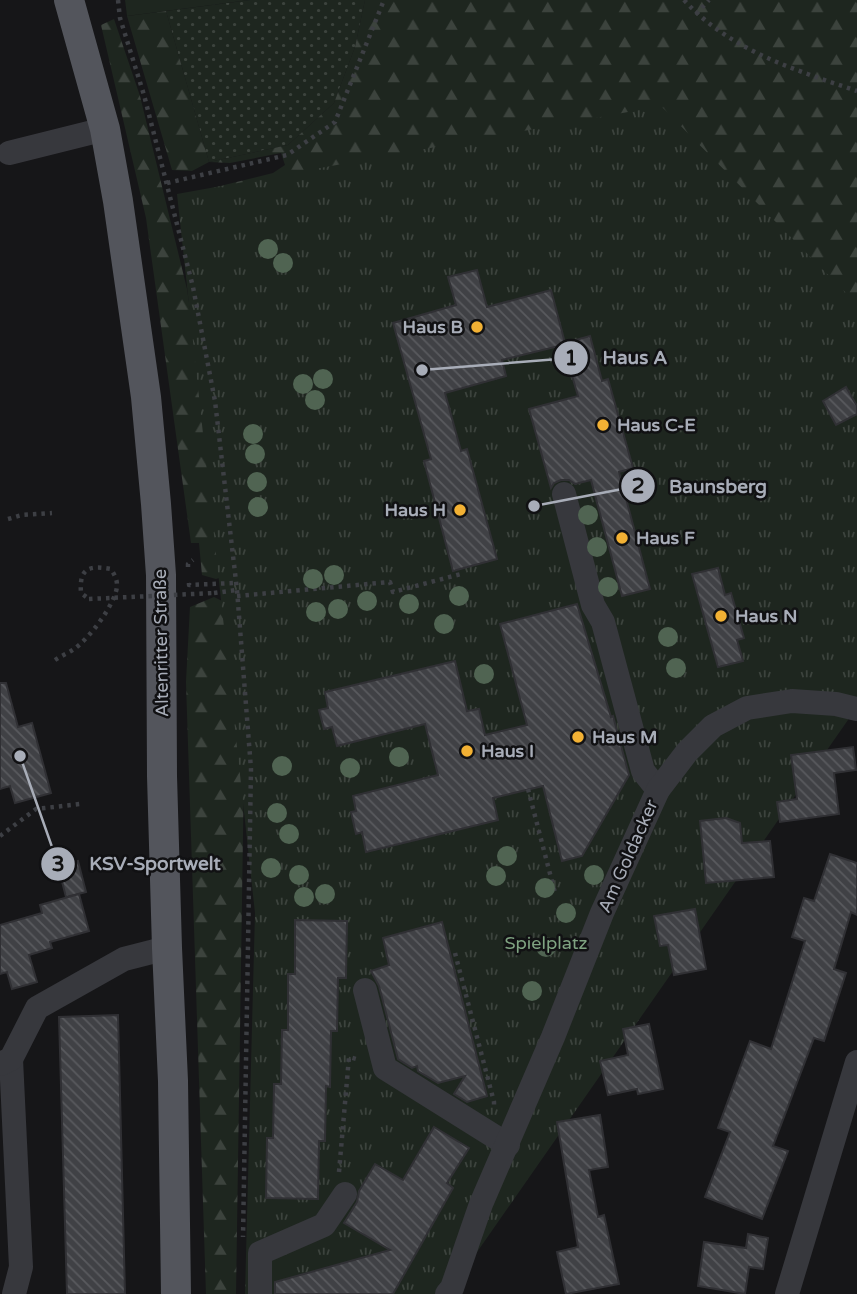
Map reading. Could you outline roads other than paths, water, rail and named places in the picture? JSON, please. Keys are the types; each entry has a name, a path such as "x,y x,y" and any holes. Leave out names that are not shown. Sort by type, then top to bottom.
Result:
{"main road":[{"name":"Altenritter Straße","path":"69,0 105,129 118,201 146,397 156,504 161,575 176,1294"}],"street":[{"path":"9,152 105,129"},
{"path":"564,494 593,605 603,622 643,771 658,790"},
{"name":"Am Goldacker","path":"454,1292 501,1142 658,790 687,752 713,726 747,708 792,701 836,704 857,709"},
{"path":"14,1294 21,1267 6,1061 37,1008 124,959 167,948"},
{"path":"365,990 385,1068 501,1142"},
{"path":"787,1294 857,1062"},
{"path":"260,1294 260,1253 324,1225 345,1194"}],"place":[{"name":"Haus B","path":"477,327"},
{"name":"Haus A","path":"422,370"},
{"name":"Haus C-E","path":"603,425"},
{"name":"Baunsberg","path":"534,506"},
{"name":"Haus H","path":"460,510"},
{"name":"Haus F","path":"622,538"},
{"name":"Haus N","path":"721,616"},
{"name":"Haus M","path":"578,737"},
{"name":"Haus I","path":"467,751"},
{"name":"KSV-Sportwelt","path":"20,756"}],"park label":[{"name":"Spielplatz","path":"546,943"}]}
